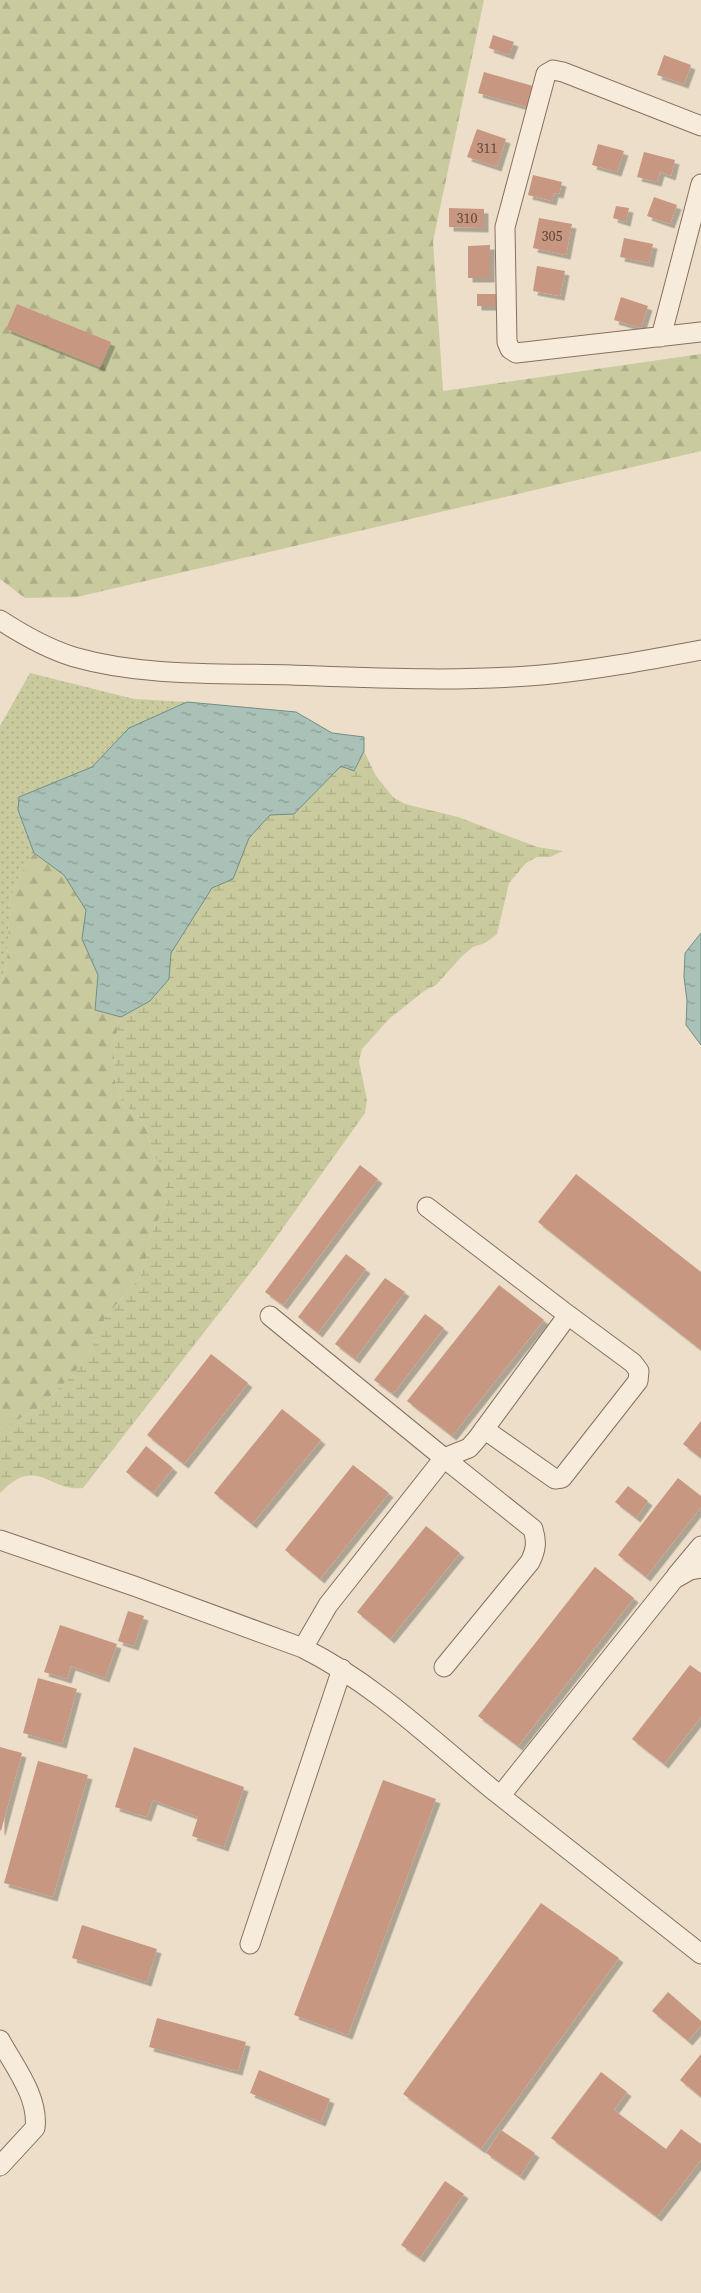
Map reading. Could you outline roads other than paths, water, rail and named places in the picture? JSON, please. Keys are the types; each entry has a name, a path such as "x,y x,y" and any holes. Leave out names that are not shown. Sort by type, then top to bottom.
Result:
{"street":[{"path":"701,126 563,72 552,70 546,74 505,227 507,342 516,353 701,332"},
{"path":"662,337 701,184"},
{"path":"0,620 26,637 74,657 115,666 178,672 479,678 542,675 611,666 701,650"},
{"path":"427,1208 633,1363 639,1371 638,1381 562,1478 555,1479 484,1429"},
{"path":"303,1648 328,1604 444,1458 469,1448 568,1315"},
{"path":"270,1316 533,1529 536,1541 535,1552 530,1562 444,1667"},
{"path":"0,1540 134,1586 303,1648 342,1669 384,1698 501,1795 701,1954"},
{"path":"501,1795 701,1546"},
{"path":"674,1579 690,1570 701,1568"},
{"path":"250,1944 342,1669"},
{"path":"0,2040 29,2094 36,2120 35,2128 0,2166"}],"water":[{"path":"187,702 296,712 332,733 364,737 364,751 354,771 341,766 294,814 270,815 249,838 233,879 212,888 171,953 169,979 150,1001 121,1017 95,1010 98,975 82,939 86,910 64,875 34,853 18,810 19,797 92,767 129,728"},
{"path":"701,933 701,1045 686,1025 687,1001 684,977 685,953"}]}
